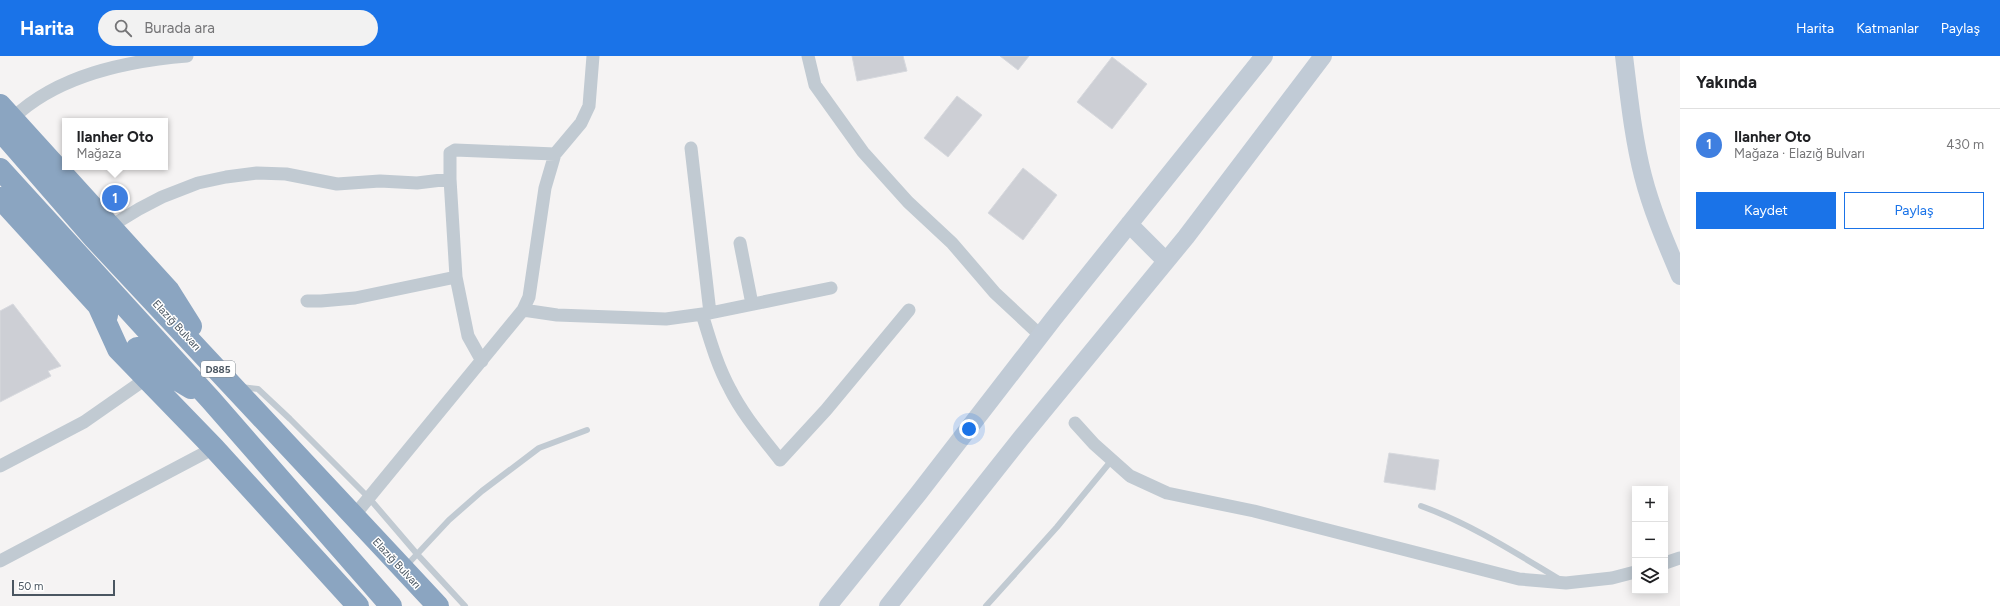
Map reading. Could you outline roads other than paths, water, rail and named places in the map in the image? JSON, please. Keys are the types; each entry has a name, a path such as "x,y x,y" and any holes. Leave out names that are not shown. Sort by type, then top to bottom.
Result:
{"highway":[{"path":"4,118 111,226 169,291 227,380"},
{"name":"Elazığ Bulvarı","path":"4,118 94,238 353,517 410,562 438,606"},
{"name":"D885","path":"0,169 211,400 391,606"},
{"path":"0,198 151,364 211,400"},
{"path":"98,305 118,349 214,448 358,606"}],"main road":[{"path":"828,606 922,488 1040,335 1264,56"},
{"path":"888,606 1021,438 1166,261 1322,56"},
{"path":"1624,56 1631,111 1643,176 1659,228 1680,276"},
{"path":"1129,224 1166,261"}],"street":[{"path":"4,118 66,83 115,67 165,58 187,56"},
{"path":"353,517 523,310 528,297 545,188 555,154 581,123 589,106 593,56"},
{"path":"808,56 814,85 863,152 908,202 952,243 995,292 1040,335"},
{"path":"691,148 706,313 713,351 730,390 756,429 780,460 826,410 909,310"},
{"path":"482,361 468,336 456,277 450,179 450,154 455,150 555,154"},
{"path":"111,226 162,197 198,183 226,177 257,173 286,174 337,184 380,181 417,183 450,179"},
{"path":"740,243 752,304"},
{"path":"307,300 321,301 356,298 456,277"},
{"path":"523,310 557,315 666,319 706,313 831,288"},
{"path":"0,466 84,422 147,378"},
{"path":"1075,423 1111,461 1130,476 1167,493 1254,511 1519,579 1566,583 1612,578 1632,573"},
{"path":"0,561 214,448"},
{"path":"1668,562 1680,558"}],"lane":[{"path":"227,380 258,390 290,418 369,498 410,562 465,606"},
{"path":"410,562 449,520 482,492 539,448 587,430"},
{"path":"986,606 1057,527 1111,461"},
{"path":"1421,506 1444,514 1484,533 1566,583"}],"place":[{"name":"Ilanher Oto","path":"115,198"}]}
